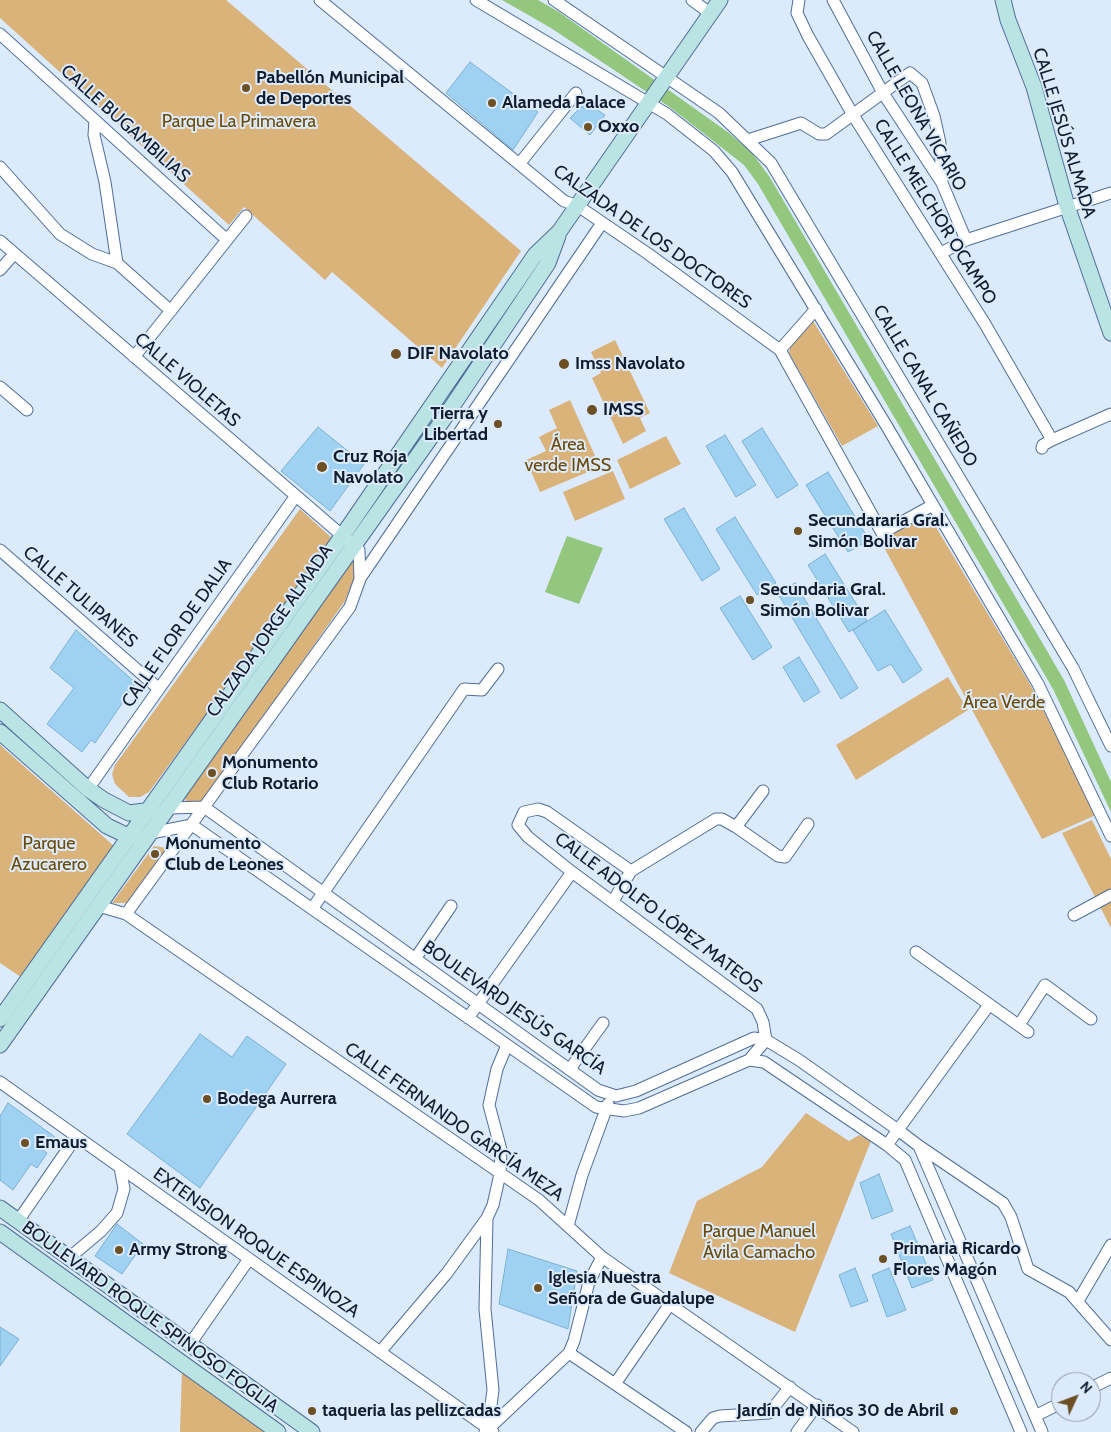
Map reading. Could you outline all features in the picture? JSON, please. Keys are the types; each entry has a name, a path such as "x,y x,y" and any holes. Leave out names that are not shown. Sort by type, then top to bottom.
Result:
{"street":[{"name":"CALZADA DE LOS DOCTORES","path":"320,0 564,201 578,206 683,278 780,350 882,533 933,505"},
{"path":"476,0 651,103 714,151 732,172 816,309 1038,684 1111,836"},
{"name":"CALLE CANAL CAÑEDO","path":"554,0 719,112 771,163 1074,668 1111,746"},
{"path":"692,0 711,14"},
{"path":"667,78 720,0"},
{"name":"CALLE MELCHOR OCAMPO","path":"799,0 797,14 853,115 985,324 1052,440"},
{"name":"CALLE LEONA VICARIO","path":"833,0 883,93 942,183 966,240"},
{"name":"CALLE JESÚS ALMADA","path":"1002,0 1034,87 1067,206 1111,333"},
{"name":"CALLE BUGAMBILIAS","path":"0,36 227,240"},
{"path":"748,140 801,123 823,135 883,93 903,76 910,73 917,77 926,94 940,144 942,183"},
{"name":"CALZADA JORGE ALMADA","path":"0,1045 169,808 536,255 559,232 667,78"},
{"path":"520,163 576,93"},
{"path":"95,121 94,135 106,182 117,263"},
{"path":"0,167 60,234 92,254 117,263 171,311"},
{"path":"941,253 966,240 1111,193"},
{"path":"134,358 246,216"},
{"path":"126,914 334,630 350,606 360,579 602,223"},
{"name":"CALLE VIOLETAS","path":"0,241 295,497 348,540"},
{"path":"0,270 14,254"},
{"path":"780,350 816,309"},
{"path":"0,387 27,410"},
{"path":"1042,448 1043,445 1052,440 1111,414"},
{"name":"CALLE FLOR DE DALIA","path":"88,789 295,497"},
{"path":"348,540 359,550 360,579"},
{"name":"CALZADA JORGE ALMADA","path":"0,1019 128,836 348,540"},
{"name":"CALLE TULIPANES","path":"0,550 159,690"},
{"path":"312,909 464,689 482,690 498,669"},
{"path":"0,710 88,789 129,813 169,808 204,807"},
{"path":"0,732 107,826 128,836 192,825"},
{"path":"736,827 763,791"},
{"name":"BOULEVARD JESÚS GARCÍA","path":"204,807 598,1090 610,1095 622,1095 636,1091 754,1038 766,1040"},
{"name":"CALLE ADOLFO LÓPEZ MATEOS","path":"631,871 542,810 530,809 524,812 518,825 528,837 572,872 613,900 621,909 757,1009 763,1022 766,1040"},
{"path":"613,900 631,871 716,819 722,819 778,856 785,857 808,824"},
{"name":"BOULEVARD JESÚS GARCÍA","path":"192,825 596,1107 606,1110 624,1111 639,1108 749,1060"},
{"path":"468,1018 572,872"},
{"path":"1074,915 1111,895"},
{"name":"CALLE FERNANDO GARCÍA MEZA","path":"99,906 126,914 539,1200 602,1257 817,1405 853,1432"},
{"path":"415,959 451,906"},
{"path":"916,952 1023,1028 1046,985 1091,1019"},
{"path":"887,1145 989,1005"},
{"path":"570,1070 603,1023"},
{"path":"749,1060 766,1040 1003,1203 1011,1216 1028,1269 1069,1292 1111,1340"},
{"path":"380,1352 447,1273 487,1218 493,1205 500,1174 500,1150 489,1104 497,1069 507,1045"},
{"path":"749,1060 764,1062 775,1068 887,1145 905,1160 1021,1432"},
{"name":"EXTENSION ROQUE ESPINOZA","path":"0,1082 488,1431"},
{"path":"568,1226 582,1175 610,1095"},
{"path":"18,1221 76,1137"},
{"path":"918,1146 1042,1432"},
{"path":"69,1258 117,1213 124,1189 120,1167"},
{"name":"BOULEVARD ROQUE SPINOSO FOGLIA","path":"0,1208 312,1432"},
{"path":"487,1218 485,1309 493,1390 488,1431"},
{"name":"BOULEVARD ROQUE SPINOSO FOGLIA","path":"0,1232 278,1432"},
{"path":"1078,1301 1111,1245"},
{"path":"488,1431 569,1353 574,1341 589,1282 602,1257"},
{"path":"190,1344 249,1259"},
{"path":"615,1384 670,1304"},
{"path":"569,1353 686,1432"},
{"path":"701,1432 712,1418 770,1413 790,1387"},
{"path":"797,1432 817,1405"},
{"path":"1035,1416 1051,1408"}],"green space":[{"name":"Parque La Primavera","path":"0,0 226,0 521,251 442,368 332,272 325,280 244,207 229,225 0,18"},
{"path":"813,321 878,426 842,446 789,353 791,344"},
{"path":"615,340 650,413 640,418 646,431 623,444 592,378 601,373 591,352"},
{"name":"Área verde IMSS","path":"570,400 600,467 540,492 526,460 546,451 539,437 557,428 549,410"},
{"path":"666,436 681,464 630,489 617,460"},
{"path":"613,471 625,499 575,521 563,492"},
{"path":"300,509 334,540 149,792 140,797 129,797 115,784 112,774 115,765"},
{"name":"Área Verde","path":"927,512 1031,686 1096,815 1042,839 880,540"},
{"path":"348,558 353,562 355,576 345,601 210,792 198,804 186,804 185,796"},
{"path":"948,677 968,710 856,780 836,745"},
{"name":"Parque Azucarero","path":"0,745 115,847 21,977 0,963"},
{"path":"1092,820 1111,859 1111,928 1062,833"},
{"path":"154,846 167,848 129,903 112,903"},
{"name":"Parque Manuel Ávila Camacho","path":"806,1113 849,1141 859,1135 871,1141 795,1332 669,1273 697,1201 762,1167"},
{"path":"182,1370 267,1432 180,1432"}],"shaded area":[{"path":"502,0 538,0 559,12 729,133 752,153 769,176 1064,680 1111,782 1111,812 1053,689 758,184 744,165 671,108 551,28"},
{"path":"567,536 603,548 579,604 545,592"}],"building":[{"name":"Alameda Palace","path":"470,62 538,112 513,150 446,93"},
{"name":"Oxxo","path":"581,107 593,107 605,115 590,135 570,118"},
{"name":"Cruz Roja Navolato","path":"318,427 364,464 330,511 281,471"},
{"path":"762,428 798,485 777,498 742,441"},
{"path":"725,435 756,485 736,497 706,446"},
{"path":"828,472 869,540 848,552 806,485"},
{"path":"684,508 720,569 702,581 664,519"},
{"path":"735,517 776,583 757,595 716,529"},
{"path":"825,554 867,621 849,632 808,565"},
{"path":"795,583 858,688 841,699 778,594"},
{"path":"740,596 772,647 753,660 720,608"},
{"path":"885,610 922,670 903,683 891,664 878,671 853,630"},
{"path":"76,630 136,683 95,743 91,740 82,752 47,724 74,688 50,668"},
{"path":"799,657 820,692 804,702 783,667"},
{"name":"Bodega Aurrera","path":"200,1034 232,1057 247,1036 286,1064 200,1188 127,1134"},
{"name":"Emaus","path":"8,1103 55,1137 43,1150 47,1153 37,1168 31,1164 13,1190 0,1180 0,1116"},
{"path":"879,1174 893,1211 872,1219 860,1183"},
{"name":"Army Strong","path":"117,1224 143,1244 122,1274 95,1256"},
{"path":"910,1226 933,1280 912,1288 891,1234"},
{"name":"Iglesia Nuestra Señora de Guadalupe","path":"508,1249 577,1271 568,1329 499,1304"},
{"path":"855,1268 868,1301 851,1307 839,1275"},
{"path":"889,1268 906,1310 887,1317 872,1275"},
{"path":"0,1327 19,1339 0,1366"}],"place":[{"name":"Pabellón Municipal de Deportes","path":"246,88"},
{"name":"Alameda Palace","path":"492,103"},
{"name":"Oxxo","path":"588,127"},
{"name":"DIF Navolato","path":"396,354"},
{"name":"Imss Navolato","path":"564,364"},
{"name":"IMSS","path":"592,410"},
{"name":"Tierra y Libertad","path":"498,424"},
{"name":"Cruz Roja Navolato","path":"322,467"},
{"name":"Secundararia Gral. Simón Bolivar","path":"798,531"},
{"name":"Secundaria Gral. Simón Bolivar","path":"750,600"},
{"name":"Monumento Club Rotario","path":"212,773"},
{"name":"Monumento Club de Leones","path":"155,854"},
{"name":"Bodega Aurrera","path":"207,1099"},
{"name":"Emaus","path":"25,1143"},
{"name":"Army Strong","path":"119,1250"},
{"name":"Primaria Ricardo Flores Magón","path":"883,1259"},
{"name":"Iglesia Nuestra Señora de Guadalupe","path":"538,1288"},
{"name":"taqueria las pellizcadas","path":"312,1411"},
{"name":"Jardín de Niños 30 de Abril","path":"954,1411"}]}
